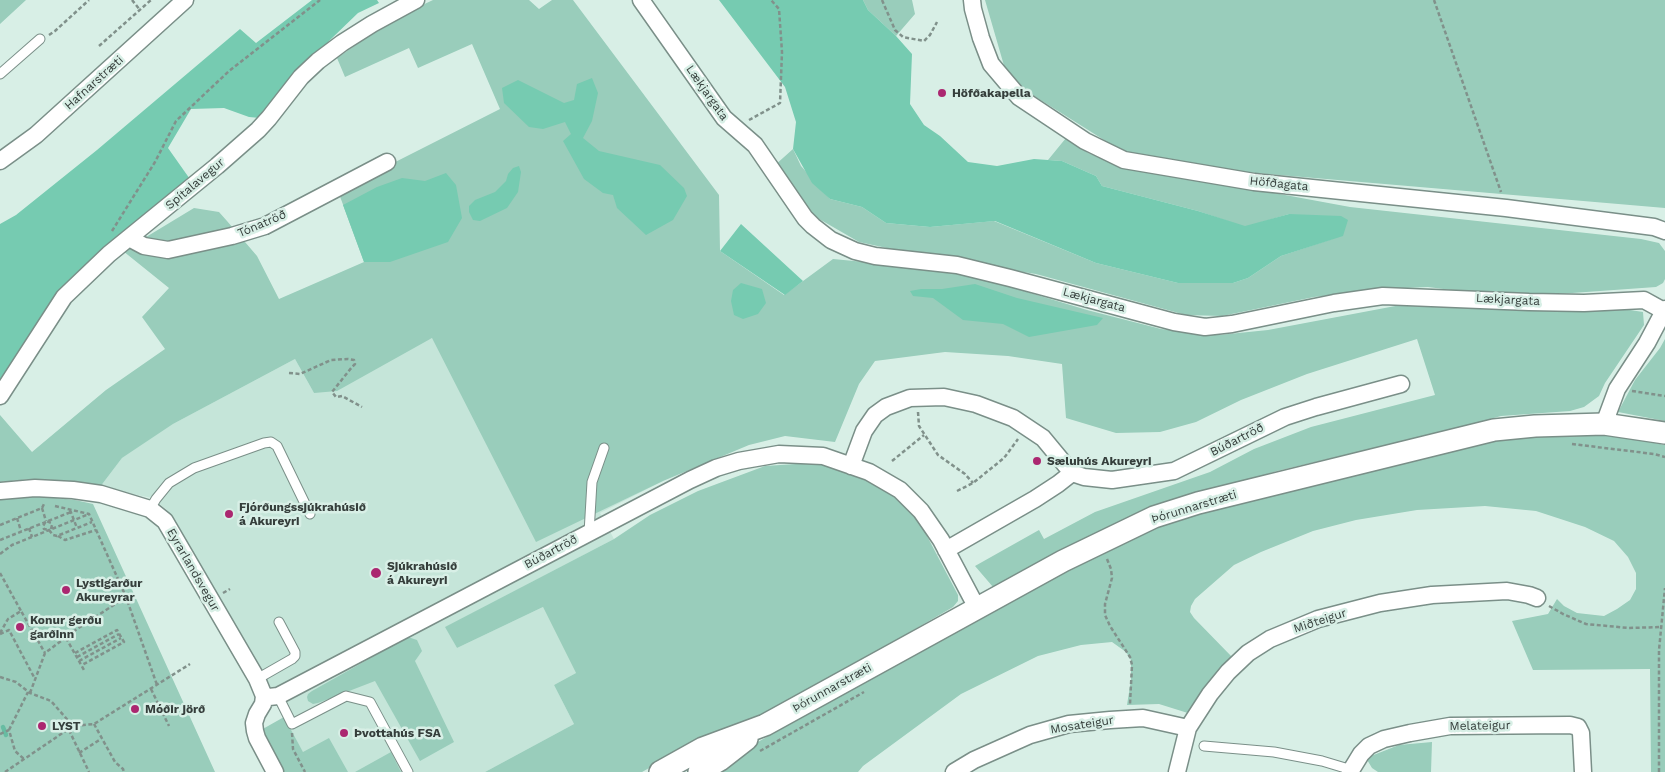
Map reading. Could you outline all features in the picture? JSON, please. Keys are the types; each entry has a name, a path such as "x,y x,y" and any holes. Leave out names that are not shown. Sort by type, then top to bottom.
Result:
{"street":[{"name":"Hafnarstræti","path":"0,161 36,135 185,0"},
{"name":"Spítalavegur","path":"0,396 64,297 109,254 258,130 301,78 318,61 349,38 416,0"},
{"name":"Lækjargata","path":"641,0 724,118 755,146 798,208 813,226 831,240 843,246 875,256 957,266 1174,322 1205,327 1232,324 1334,303 1382,296 1529,302 1644,300 1665,310"},
{"name":"Höfðagata","path":"972,0 981,38 991,64 1019,97 1085,141 1124,160 1254,182 1506,208 1654,227 1665,231"},
{"name":"Tónatröð","path":"129,238 144,246 168,250 232,236 265,226 386,162"},
{"path":"1604,424 1616,389 1647,343 1665,310"},
{"name":"Búðartröð","path":"1072,473 1084,477 1112,480 1174,471 1285,417 1401,384"},
{"path":"851,466 864,431 874,415 886,407 910,398 944,397 976,404 1013,418 1043,438 1072,473 1035,499 946,550"},
{"name":"Þórunnarstræti","path":"660,772 703,748 765,725 1100,542 1154,517 1198,503 1494,430 1535,426 1604,424 1665,434"},
{"name":"Búðartröð","path":"271,696 690,480 716,468 739,461 779,454 823,456 869,472 900,490 921,511 946,550 978,608"},
{"name":"Eyrarlandsvegur","path":"0,491 35,488 101,494 150,510 165,521 257,679 271,696"},
{"name":"Miðteigur","path":"1177,772 1188,728 1210,694 1228,672 1248,653 1270,639 1318,619 1380,603 1432,595 1507,591 1537,598"},
{"path":"271,696 263,704 254,723 257,738 275,772"},
{"name":"Mosateigur","path":"954,772 974,760 1030,735 1069,724 1143,718 1188,728"},
{"name":"Þórunnarstræti","path":"699,772 720,760 765,725"},
{"name":"Melateigur","path":"1354,771 1361,754 1369,746 1384,739 1410,733 1450,726 1570,725 1578,727 1581,733 1584,772"}],"lane":[{"path":"0,74 40,39"},
{"path":"150,510 169,483 194,468 264,443 272,442 277,446 310,514"},
{"path":"589,533 592,482 604,448"},
{"path":"257,679 295,656 295,652 278,622"},
{"path":"271,696 292,724 346,696 370,702 408,772"},
{"name":"Melateigur","path":"1204,746 1274,752 1322,761 1354,771"}],"path":[{"path":"81,0 85,4"},
{"path":"40,39 55,31 89,0"},
{"path":"132,0 140,10"},
{"path":"99,46 151,0"},
{"path":"111,234 155,162 176,121 229,71 320,0"},
{"path":"735,129 780,102 782,52 779,8 771,0"},
{"path":"882,0 895,30 903,37 924,41 930,35 937,22"},
{"path":"1434,0 1506,208"},
{"path":"289,373 300,374 332,360 354,360 355,364 332,392 336,397 342,396 362,407"},
{"path":"1616,389 1665,396"},
{"path":"918,398 919,426 924,435 938,456 965,474 973,483"},
{"path":"957,491 973,483 1004,458 1027,426"},
{"path":"892,461 924,435"},
{"path":"1568,443 1665,457"},
{"path":"37,504 89,514"},
{"path":"0,524 42,508 44,504"},
{"path":"42,508 46,521 49,521 52,525 49,530"},
{"path":"70,510 77,528"},
{"path":"0,540 70,510"},
{"path":"0,554 12,545 89,514"},
{"path":"89,514 126,597 157,685"},
{"path":"16,518 21,531"},
{"path":"56,536 92,522"},
{"path":"29,528 32,537"},
{"path":"49,530 53,535 61,536 65,540 96,530"},
{"path":"1100,542 1111,569 1112,578 1105,604 1105,615 1110,626 1126,649 1132,665 1130,718"},
{"path":"0,574 45,653"},
{"path":"1660,772 1659,650 1665,588"},
{"path":"24,758 15,751 4,732 29,693 45,653 126,597"},
{"path":"1537,598 1563,614 1586,624 1621,628 1661,627"},
{"path":"0,633 8,619 21,611"},
{"path":"0,633 9,630 35,679"},
{"path":"75,653 117,630 124,642 82,665"},
{"path":"77,657 119,634"},
{"path":"66,638 84,670"},
{"path":"79,661 121,638"},
{"path":"4,772 73,726 94,724 190,664"},
{"path":"0,677 16,682 29,693 51,701 73,726"},
{"path":"151,689 169,726"},
{"path":"758,752 869,689"},
{"path":"94,724 115,762 124,772"},
{"path":"292,724 292,749 305,772"},
{"path":"69,730 89,772"},
{"path":"79,753 102,739"}],"shaded area":[{"path":"0,0 26,0 0,24"},
{"path":"433,0 529,0 539,9 552,0 573,0 719,195 720,251 784,295 833,259 886,264 929,271 957,271 1087,310 1161,329 1219,335 1268,330 1406,304 1407,306 1546,310 1630,310 1643,312 1644,325 1605,383 1599,396 1584,407 1570,411 1501,416 1277,471 1193,496 1114,526 1044,559 993,587 975,566 1039,530 1044,539 1095,512 1210,472 1254,449 1311,427 1435,395 1417,339 1307,374 1241,400 1196,422 1160,432 1116,433 1066,418 1062,364 1008,356 945,352 875,361 859,384 835,442 785,436 749,445 663,481 536,542 432,338 337,391 314,393 295,359 173,424 122,458 100,487 70,481 32,479 0,482 0,415 32,452 106,390 165,349 142,317 169,288 123,251 194,208 219,212 257,256 279,299 364,262 338,191 500,109 472,44 418,68 409,48 345,77 337,58 395,18"},
{"path":"863,0 912,0 915,14 896,36 868,10"},
{"path":"985,0 1665,0 1665,208 1221,170 1123,152 1020,87 1005,69"},
{"path":"1066,138 1088,153 1112,163 1350,207 1641,239 1659,243 1665,251 1665,279 1663,283 1656,287 1572,293 1490,295 1428,287 1380,289 1314,297 1222,316 1186,315 1036,274 924,256 859,242 814,216 774,166 793,149 801,166 830,199 862,207 886,223 930,227 994,221 1096,263 1178,283 1233,283 1248,278 1281,256 1332,239 1289,214 1245,227 1198,211 1102,186 1096,176 1062,161 1048,160"},
{"name":"Sjúkrahúsið á Akureyri","path":"432,338 663,481 600,513 614,539 446,627 457,648 543,607 576,673 554,685 574,724 485,772 314,772 166,509 152,498 100,487 122,458 173,424 295,359 314,393"},
{"path":"1665,339 1665,421 1618,412 1635,380"},
{"path":"1556,431 1615,435 1665,445 1665,772 1651,772 1650,669 1533,670 1512,621 1548,614 1557,599 1564,606 1577,613 1604,616 1617,609 1630,600 1636,589 1636,573 1628,557 1614,541 1585,527 1536,511 1485,506 1417,510 1356,520 1313,531 1234,565 1195,599 1191,606 1190,612 1194,618 1232,657 1191,714 1159,704 1127,705 1131,680 1131,660 1126,652 1112,642 1081,645 1038,656 961,694 863,766 858,772 706,772 1103,547 1223,503 1375,471 1502,437"},
{"path":"811,463 828,465 851,472 890,491 917,517 958,595 958,601 953,607 783,706 683,749 642,772 485,772 574,724 554,685 576,673 543,607 457,648 445,627 614,539 650,515 698,491 765,466"},
{"name":"Lystigarður Akureyrar","path":"38,496 93,504 215,772 0,772 0,499"},
{"path":"408,637 417,640 422,651 415,661 454,742 420,761 375,681 318,703 313,704 308,701 307,697 312,691"},
{"path":"284,717 303,752 329,738 348,772 283,772 261,730"},
{"path":"1432,742 1431,772 1378,772 1372,768 1366,758 1399,745"},
{"path":"391,752 401,772 355,772"}],"green space":[{"path":"312,0 377,0 379,3 358,13 330,40 260,118 249,117 224,108 191,109 168,148 192,182 115,245 0,385 0,224 16,215 97,150 240,29 256,43"},
{"path":"719,0 863,0 868,10 912,54 910,104 924,125 940,136 968,162 997,166 1034,159 1062,161 1096,176 1102,186 1198,211 1245,226 1289,214 1341,216 1348,220 1343,236 1281,256 1248,278 1233,283 1178,283 1096,263 995,221 930,227 886,223 862,207 830,199 812,183 793,149 796,122 785,87"},
{"path":"592,78 598,93 592,121 583,138 599,151 660,165 684,188 687,196 673,220 646,235 617,208 613,195 603,193 584,179 563,141 571,134 565,122 543,129 529,127 504,103 502,88 518,80 564,103 574,100 577,84"},
{"path":"519,166 521,172 518,192 507,208 480,221 473,220 469,212 469,206 475,200 495,192 506,181 508,174 513,168"},
{"path":"446,173 456,185 462,218 448,242 390,262 364,262 343,205 377,187 402,178 425,181"},
{"path":"741,224 803,281 785,295 720,251"},
{"path":"741,283 762,289 766,303 758,314 743,319 734,315 731,301 733,290"},
{"path":"975,284 1017,298 1103,318 1097,325 1029,337 1003,324 963,320 933,298 913,296 910,291"}],"waterway":[{"path":"3,727 6,735"}],"place":[{"name":"Höfðakapella","path":"942,93"},
{"name":"Sæluhús Akureyri","path":"1037,461"},
{"name":"Fjórðungssjúkrahúsið á Akureyri","path":"229,514"},
{"name":"Sjúkrahúsið á Akureyri","path":"376,573"},
{"name":"Lystigarður Akureyrar","path":"66,590"},
{"name":"Konur gerðu garðinn","path":"20,627"},
{"name":"Móðir jörð","path":"135,709"},
{"name":"LYST","path":"42,726"},
{"name":"Þvottahús FSA","path":"344,733"}]}
